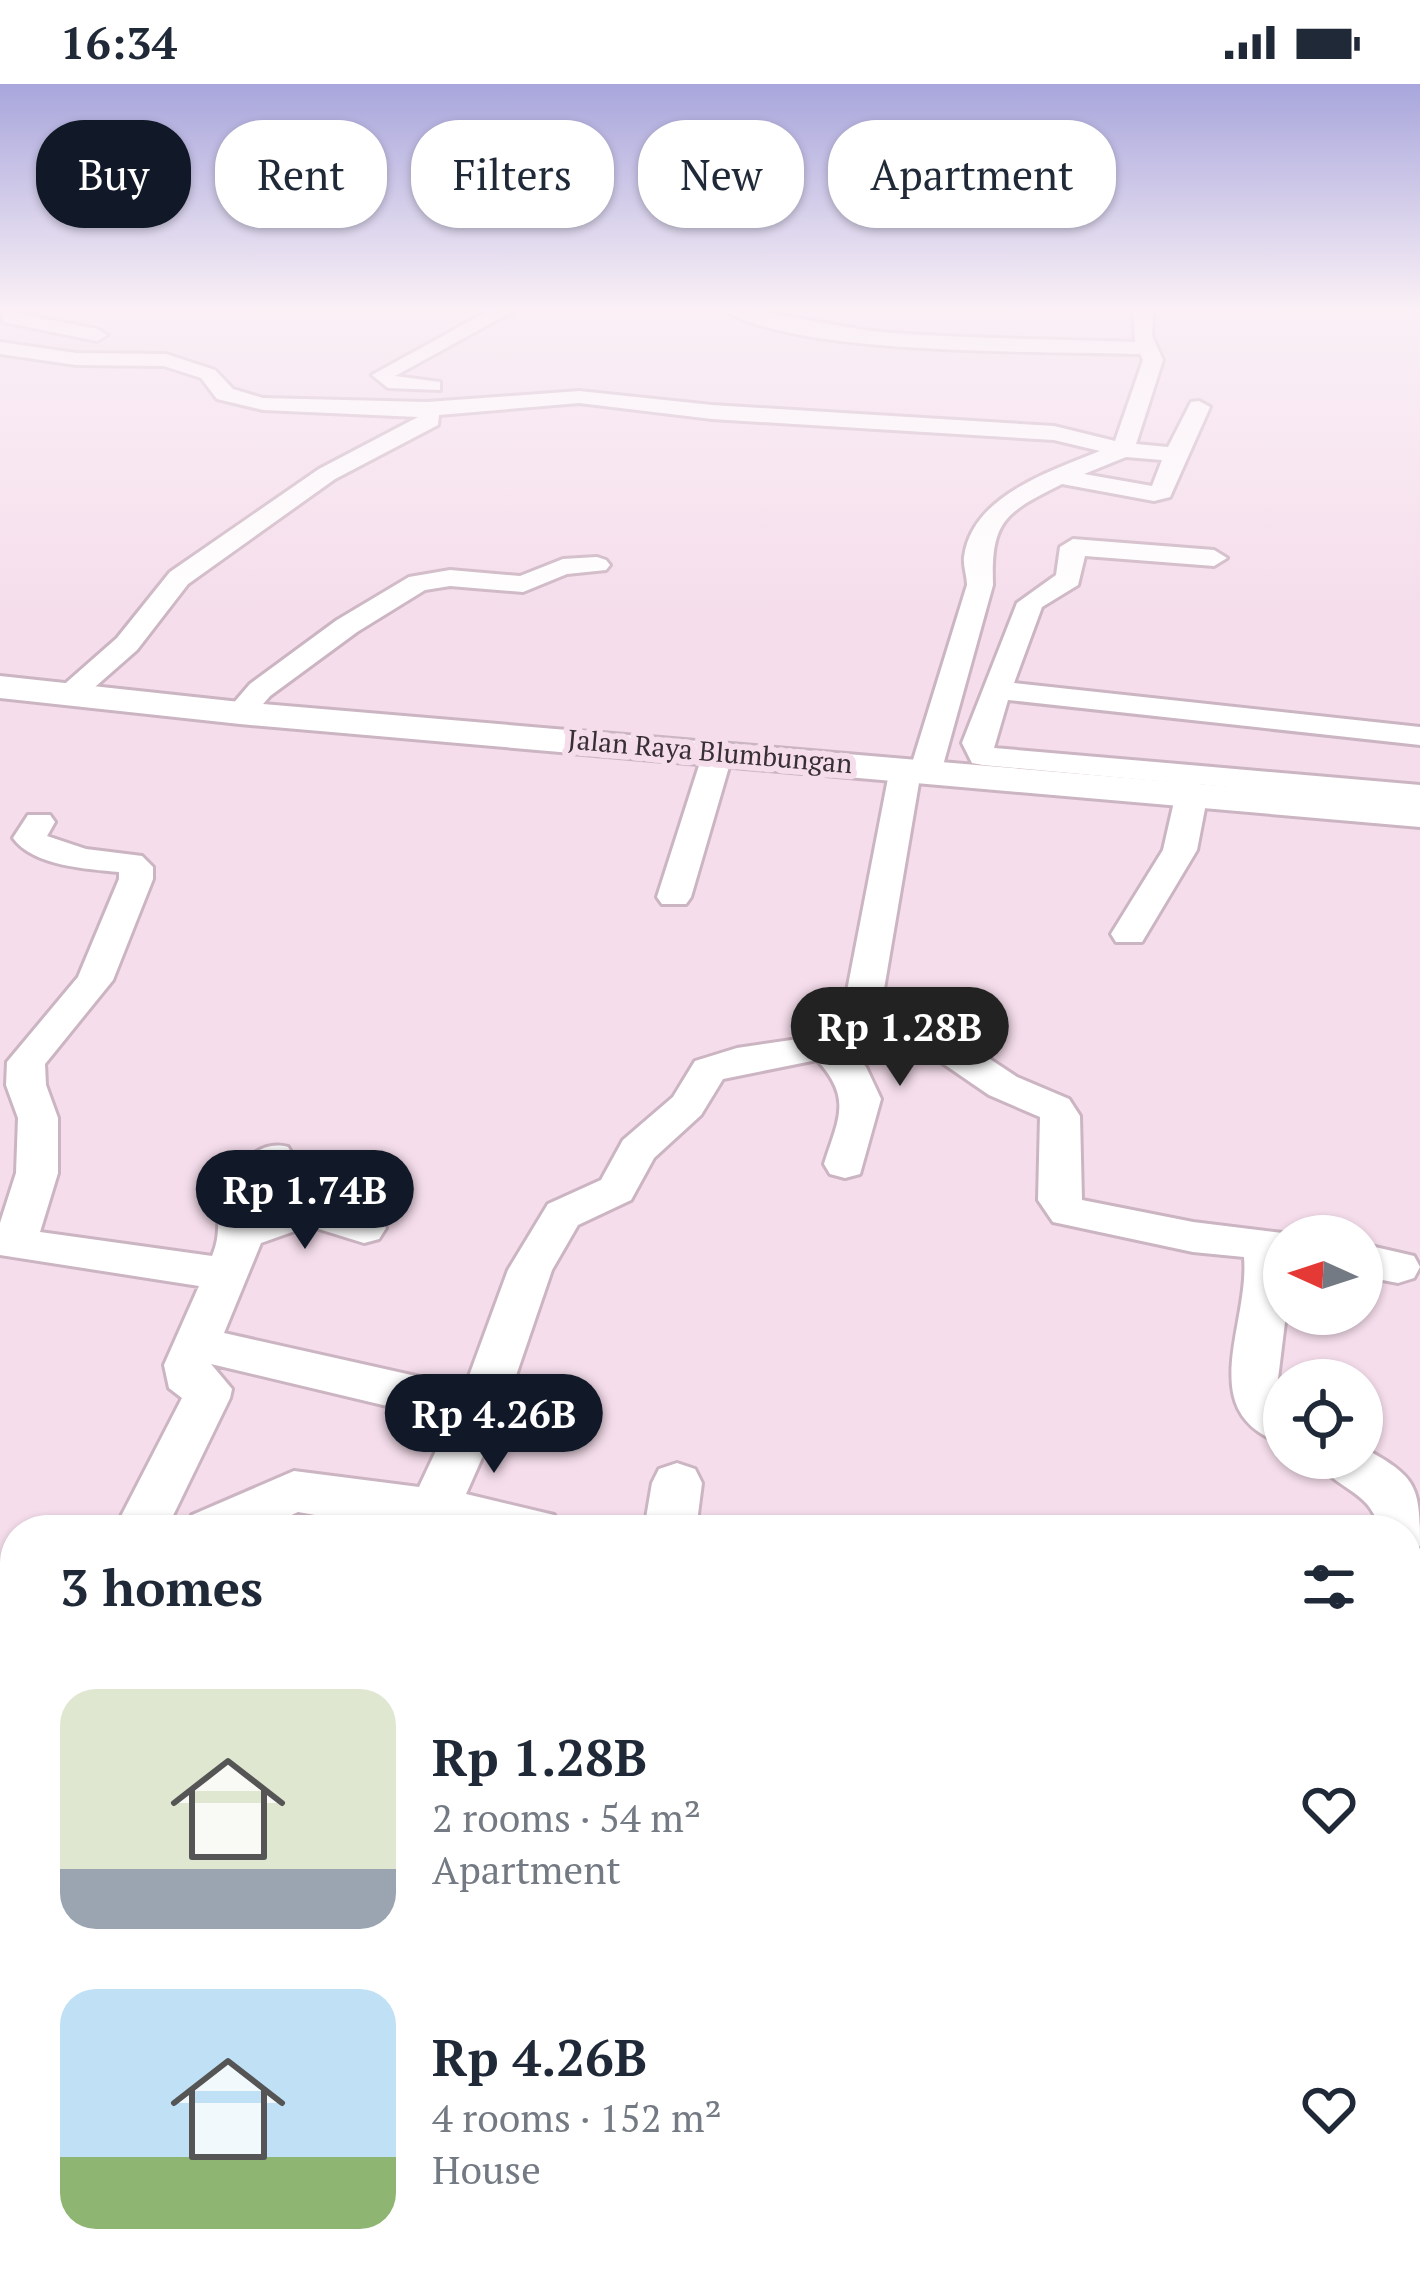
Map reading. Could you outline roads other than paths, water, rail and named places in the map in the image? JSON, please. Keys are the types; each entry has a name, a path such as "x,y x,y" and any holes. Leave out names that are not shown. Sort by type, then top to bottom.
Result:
{"main road":[{"name":"Jalan Raya Blumbungan","path":"0,688 240,713 1420,814"}],"street":[{"path":"69,694 127,644 178,578 327,474 430,420 428,413"},
{"path":"722,413 1054,433 1124,450 1176,454"},
{"path":"432,1515 479,1409 530,1270 563,1215 616,1190 629,1162 687,1106 709,1070 824,1044 865,993 916,769 980,586 976,556 988,530 1015,497 1124,450 1136,413"},
{"path":"1061,477 1162,492 1196,413"},
{"path":"1214,558 1072,547 1069,579 1030,603 977,743 983,756 1420,795"},
{"path":"240,713 260,690 295,664 418,584 451,578 523,584 563,567 597,565"},
{"path":"994,690 1420,736"},
{"path":"674,897 718,753"},
{"path":"1129,934 1180,850 1192,793"},
{"path":"39,822 29,838 33,842 82,859 130,863 136,867 136,879 94,980 26,1062 26,1085 38,1118 37,1173 15,1244 237,1254 308,1211 364,1228"},
{"path":"865,993 1003,1086 1055,1108 1060,1116 1059,1201 1068,1212 1207,1239 1263,1243"},
{"path":"824,1044 860,1081 862,1094 845,1164"},
{"path":"146,1515 206,1398 203,1382 186,1375 237,1254 241,1203 273,1157"},
{"path":"1263,1315 1253,1387 1263,1407"},
{"path":"198,1344 479,1409"},
{"path":"1373,1479 1400,1502 1402,1515"},
{"path":"240,1515 285,1492 409,1515"}]}
